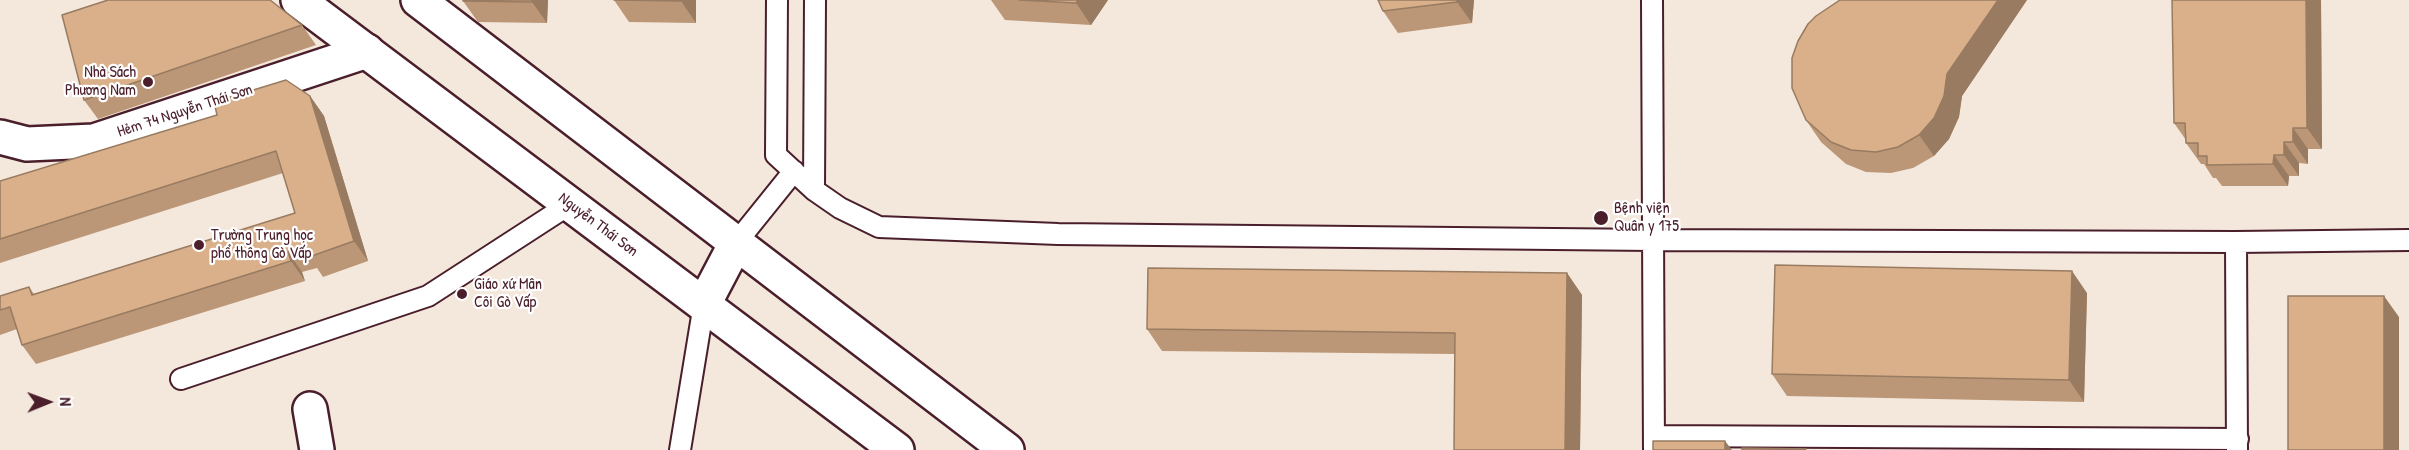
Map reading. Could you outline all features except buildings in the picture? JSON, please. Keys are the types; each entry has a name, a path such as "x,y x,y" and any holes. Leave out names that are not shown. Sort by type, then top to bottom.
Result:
{"main road":[{"name":"Nguyễn Thái Sơn","path":"298,0 897,450"},
{"path":"418,0 1007,450"},
{"name":"Hẻm 74 Nguyễn Thái Sơn","path":"0,137 27,144 94,141 367,51"},
{"path":"704,304 736,243"},
{"path":"310,409 317,450"}],"lane":[{"path":"777,0 776,155 814,190 840,208 879,227 1058,234 1653,240 2236,242 2409,240"},
{"path":"814,190 815,0"},
{"path":"1652,0 1654,443 2238,445 2236,242"},
{"path":"736,243 794,171"},
{"path":"181,379 428,296 570,204"},
{"path":"680,450 704,304"}],"place":[{"name":"Nhà Sách Phương Nam","path":"148,82"},
{"name":"Bệnh viện Quân y 175","path":"1601,218"},
{"name":"Trường Trung học phổ thông Gò Vấp","path":"199,245"},
{"name":"Giáo xứ Mân Côi Gò Vấp","path":"462,294"}]}
